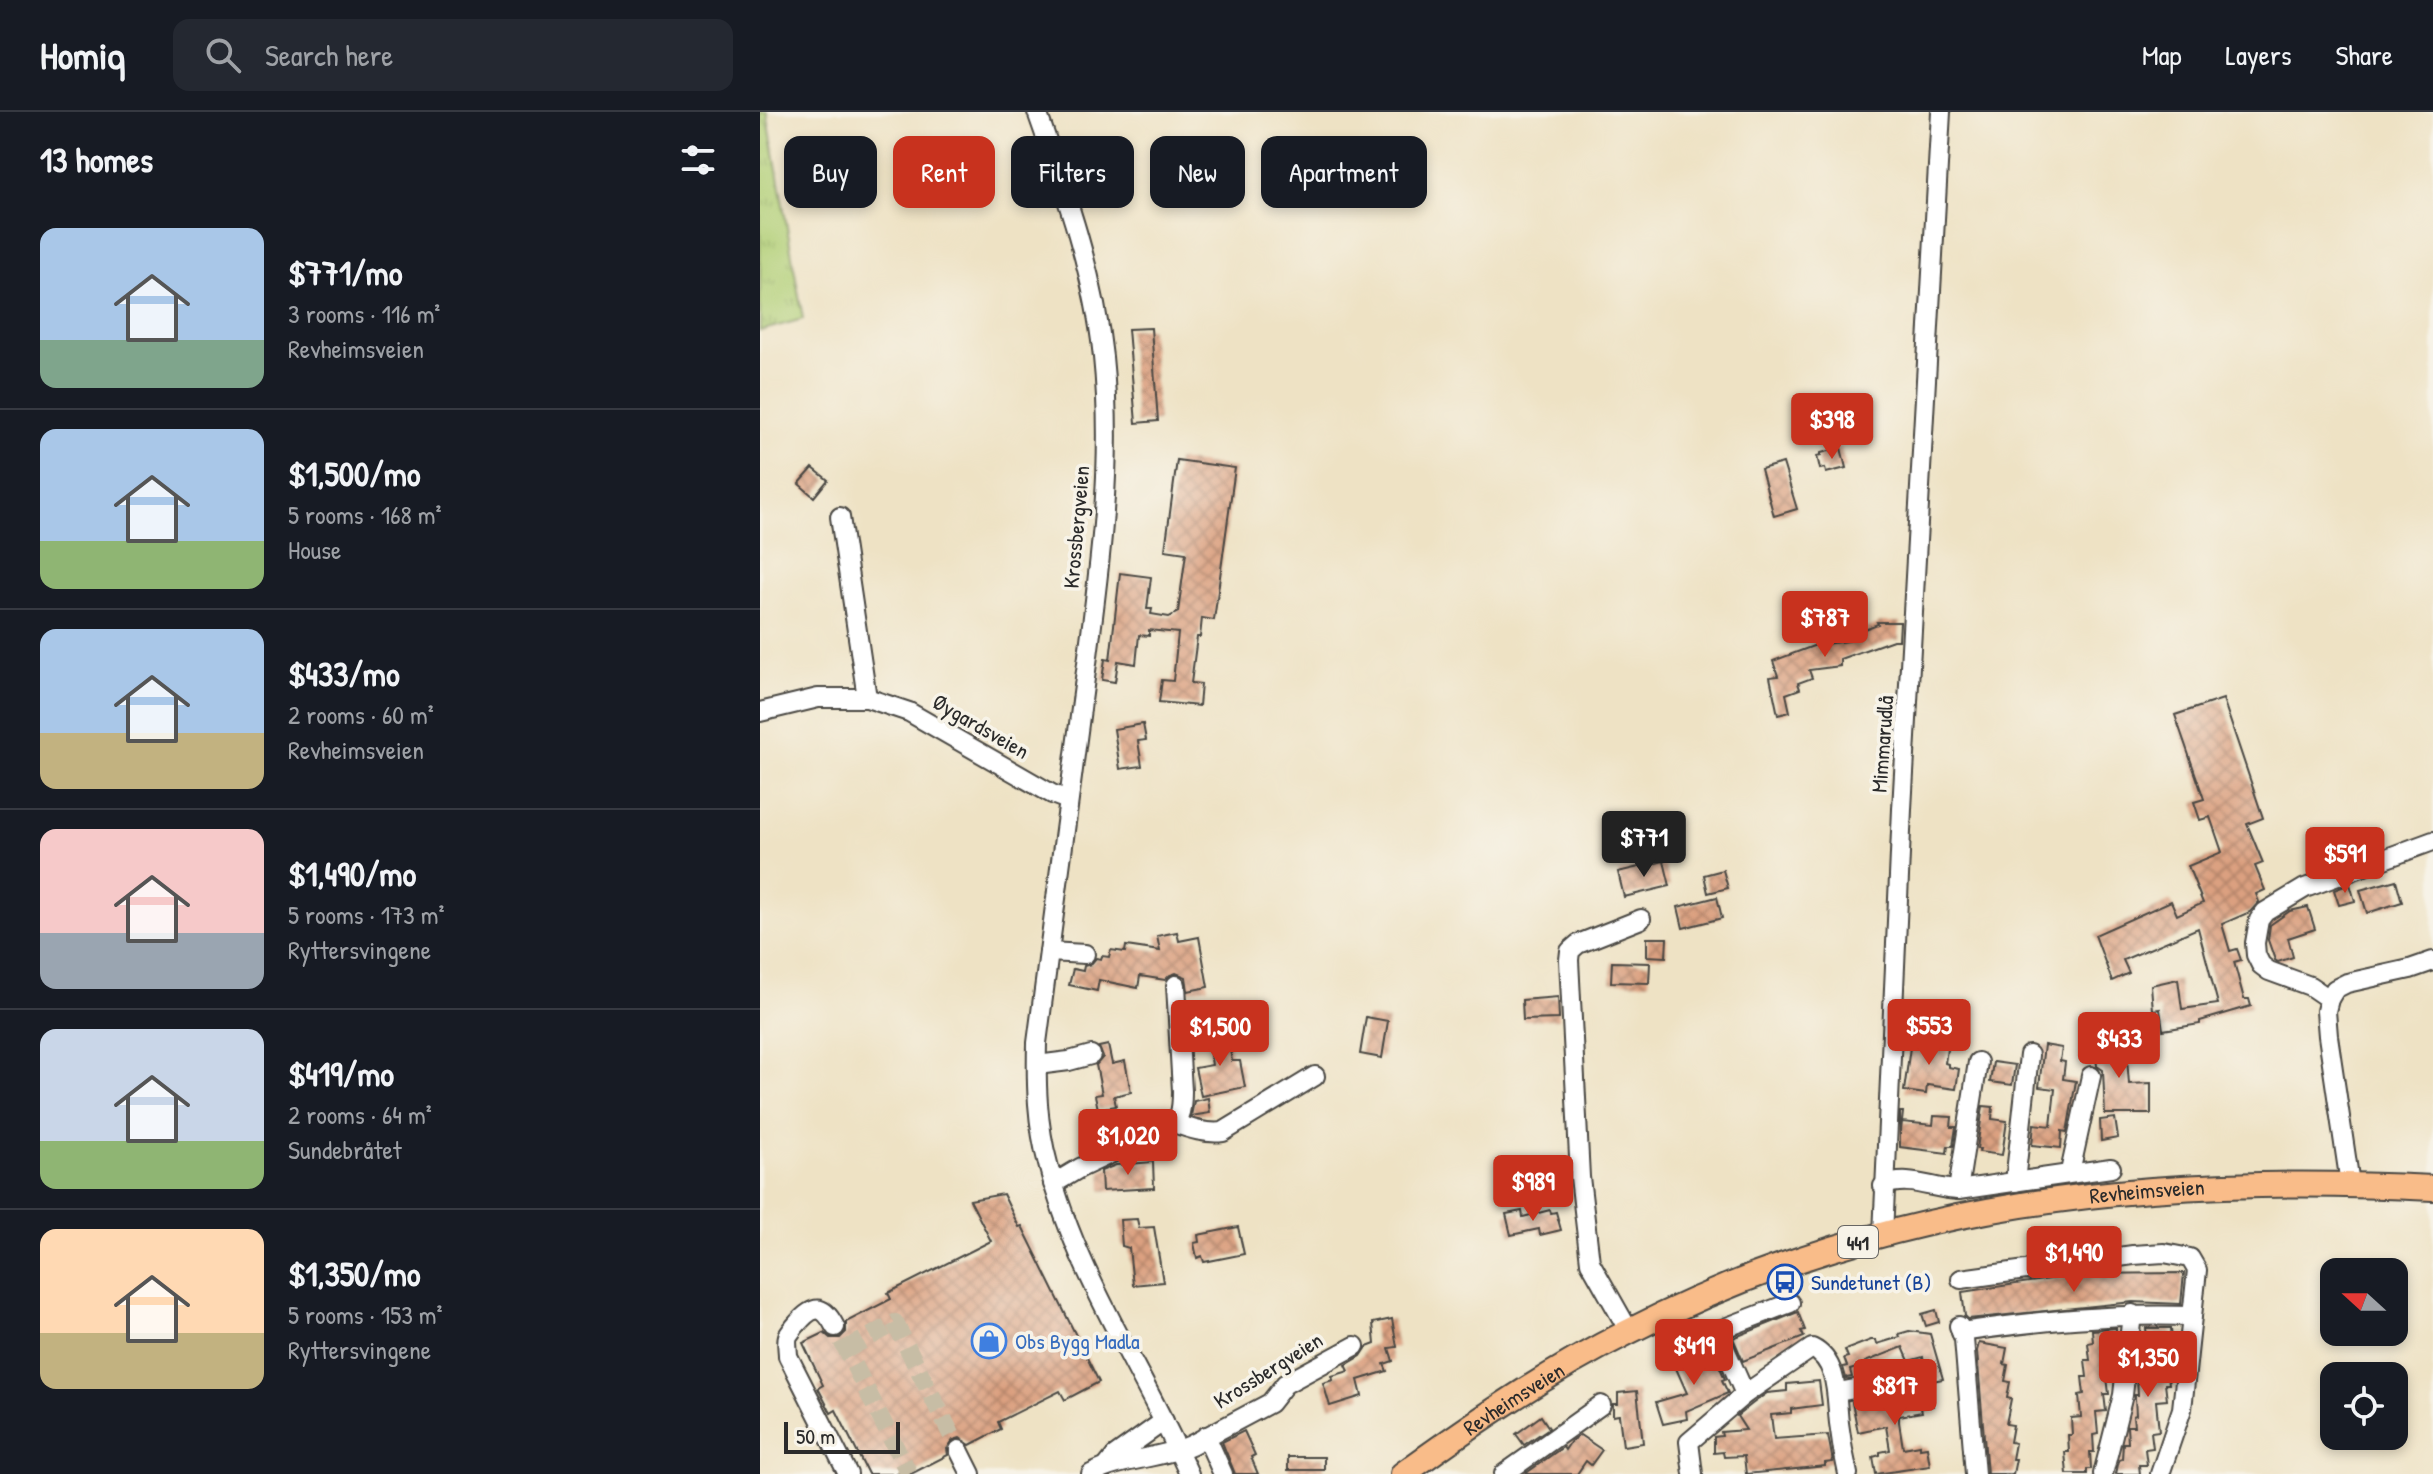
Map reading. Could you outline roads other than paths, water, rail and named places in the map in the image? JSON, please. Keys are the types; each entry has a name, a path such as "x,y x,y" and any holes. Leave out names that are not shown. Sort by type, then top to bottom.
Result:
{"main road":[{"name":"Revheimsveien","path":"1403,1474 1528,1388 1629,1331 1769,1271 1883,1235 1988,1210 2091,1194 2182,1186 2433,1181"},
{"name":"Revheimsveien","path":"2358,1184 2433,1188"}],"street":[{"name":"Krossbergveien","path":"1037,112 1062,184 1090,282 1103,357 1108,434 1103,523 1037,1043 1040,1123 1053,1184 1087,1271 1189,1474"},
{"name":"Mimmarudlå","path":"1883,1235 1902,794 1941,112"},
{"path":"840,517 867,698"},
{"name":"Øygardsveien","path":"760,712 818,698 867,698 909,712 1052,794 1068,800"},
{"path":"2329,999 2310,986 2261,965 2255,943 2259,920 2265,912 2305,888 2433,841"},
{"path":"1629,1331 1590,1262 1580,1177 1569,960 1570,951 1578,944 1641,919"},
{"path":"1049,952 1085,954"},
{"path":"2358,1184 2328,1036 2326,1011 2329,999 2335,989 2347,983 2433,961"},
{"path":"1053,1184 1174,1123 1182,1107 1176,985"},
{"path":"1037,1065 1091,1055"},
{"path":"2015,1182 2029,1055"},
{"path":"1958,1190 1978,1062"},
{"path":"1174,1123 1191,1129 1223,1132 1315,1076"},
{"path":"2070,1172 2091,1076"},
{"name":"Revheimsveien","path":"1883,1186 1911,1181 1958,1190 2111,1168"},
{"path":"1961,1279 1984,1267 2164,1253 2190,1258 2197,1270 2182,1409 2160,1474"},
{"path":"1745,1394 1717,1331 1790,1303"},
{"path":"835,1327 828,1313 817,1309 806,1314 788,1335 788,1356 848,1474"},
{"path":"1975,1474 1964,1339 1960,1329 2132,1314 2192,1316"},
{"path":"2103,1474 2123,1395 2132,1314"},
{"name":"Krossbergveien","path":"1099,1470 1179,1450 1270,1403 1285,1384 1355,1346"},
{"path":"1693,1474 1689,1442 1745,1394 1812,1348 1828,1362 1838,1392 1839,1422 1848,1474"},
{"path":"1838,1392 1893,1382"},
{"path":"1504,1474 1601,1405"},
{"name":"Krossbergveien","path":"1099,1470 1164,1421"},
{"name":"Krossbergveien","path":"1206,1436 1223,1474"},
{"path":"959,1450 971,1474"}],"tunnel":[{"path":"847,1349 895,1323 959,1450"},
{"path":"842,1341 909,1474"}],"place":[{"name":"Sundetunet (B)","path":"1785,1282"},
{"name":"Obs Bygg Madla","path":"989,1341"}]}
